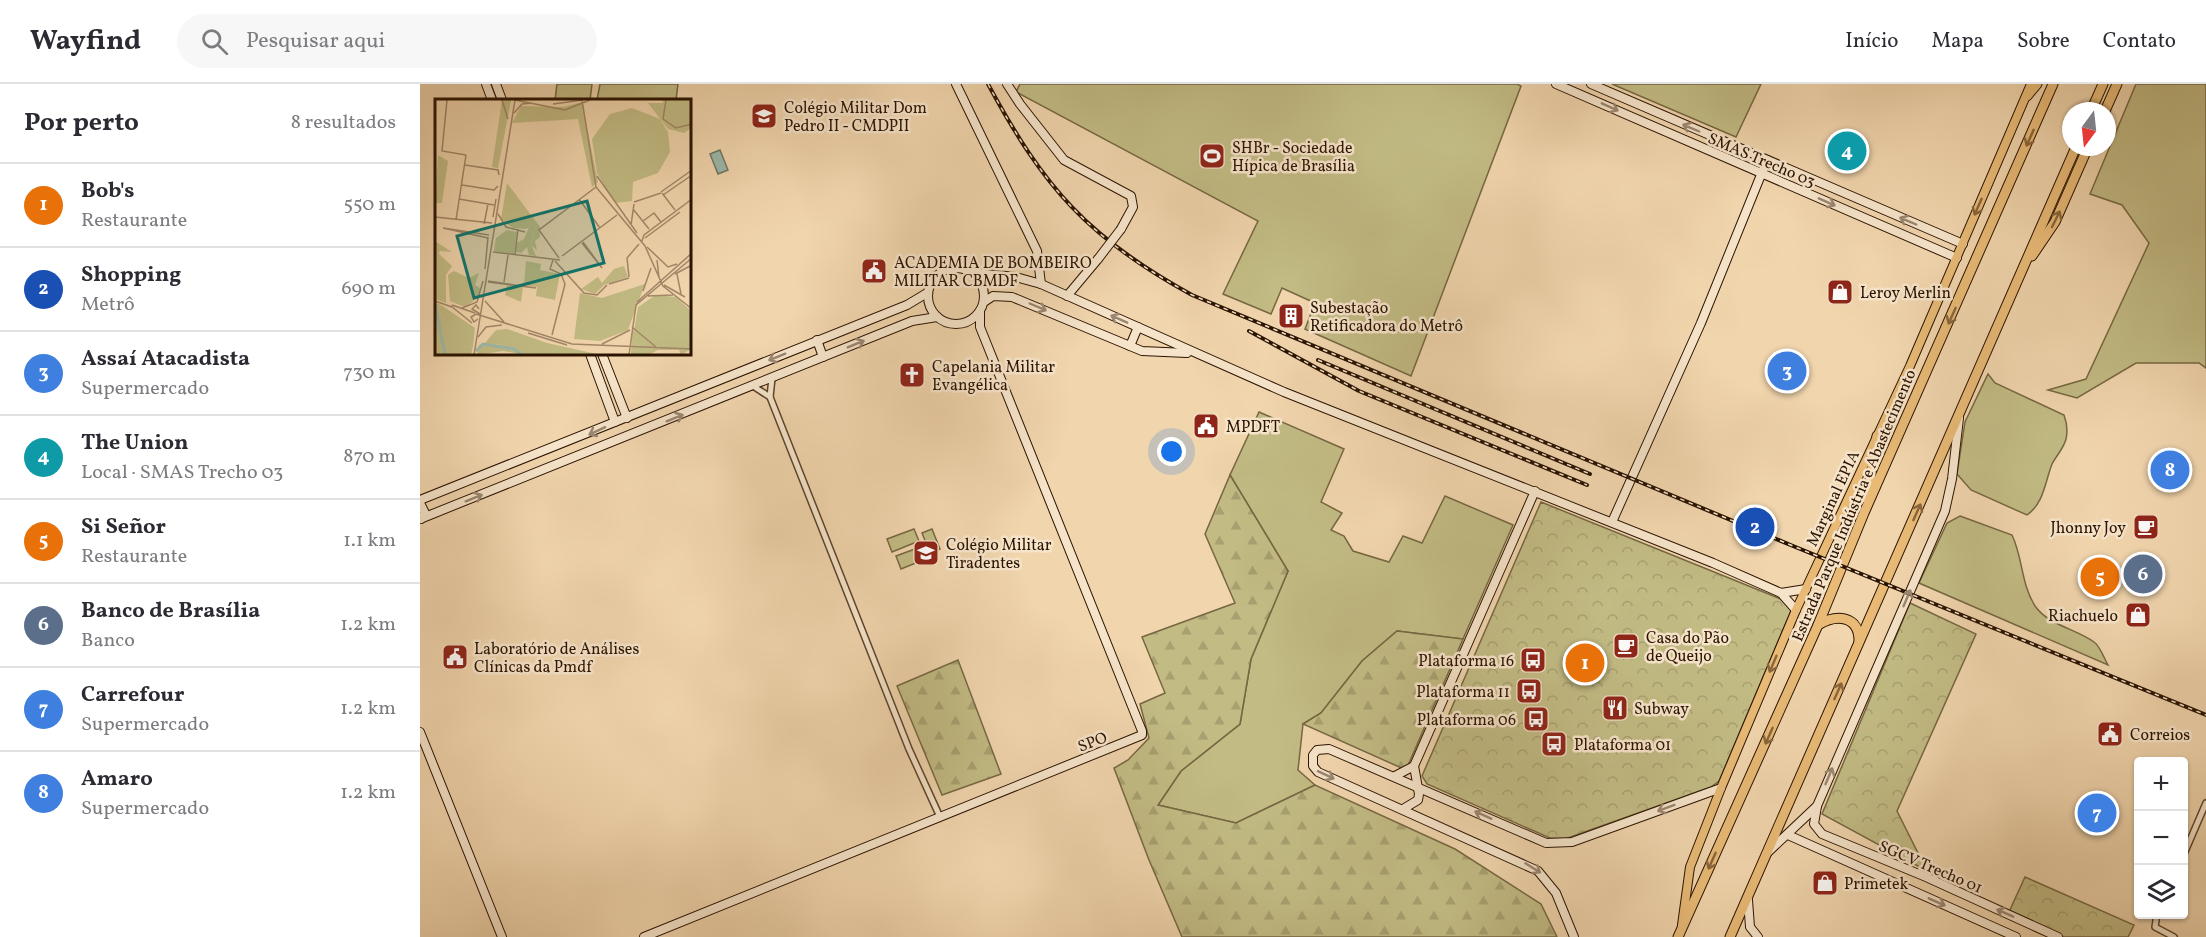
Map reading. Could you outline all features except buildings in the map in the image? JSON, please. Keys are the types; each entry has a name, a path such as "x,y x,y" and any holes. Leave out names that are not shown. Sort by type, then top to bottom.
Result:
{"highway":[{"path":"2027,96 2037,84"},
{"name":"Estrada Parque Indústria e Abastecimento","path":"1679,934 1818,625 1864,513 2053,84"},
{"path":"2095,102 2103,84"},
{"path":"2109,102 2117,84"},
{"path":"1730,937 2072,156"},
{"path":"2023,267 2055,222 2084,156"},
{"path":"1864,513 1877,436"},
{"path":"1818,625 1832,617 1846,618 1857,628 1859,642"}],"main road":[{"name":"Marginal EPIA","path":"1679,934 1690,867 1721,788 1796,610 1957,258 2031,84"}],"street":[{"path":"486,84 492,99"},
{"path":"496,84 502,99"},
{"path":"956,84 1037,251 1041,284"},
{"path":"1007,84 1064,160 1131,196 1133,207 1121,229 1067,296"},
{"name":"SMAS Trecho 03","path":"1556,84 1957,258"},
{"name":"SMAS Trecho 03","path":"1591,84 1963,244"},
{"path":"1660,129 1666,117"},
{"path":"1612,522 1701,323 1767,160"},
{"path":"1932,247 1937,234"},
{"path":"974,273 983,286 984,302 980,311 968,321 952,324 937,317 932,310 927,293 932,280 944,270 959,267 974,273 1016,277 1041,284 1191,353 1612,522 1781,593 1796,610"},
{"path":"421,519 425,513 420,502 907,305 927,293"},
{"path":"984,302 993,296 1012,297 1148,352 1191,353"},
{"name":"SPO","path":"644,937 1096,753 1138,739 1142,731 980,327 980,311"},
{"path":"421,519 912,321 937,317"},
{"path":"968,321 980,327"},
{"path":"1130,346 1138,327"},
{"path":"816,340 823,357"},
{"path":"591,356 615,422"},
{"path":"603,356 627,418"},
{"path":"598,377 608,368"},
{"path":"772,378 770,397 909,749 940,817"},
{"path":"753,386 770,397"},
{"path":"639,413 647,420 645,430"},
{"path":"1827,852 1831,840 1814,824 1816,806 1945,511 1952,478 1960,414"},
{"path":"555,448 554,457 561,463"},
{"path":"1403,809 1418,800 1414,766 1535,492"},
{"path":"1781,593 1806,589"},
{"path":"420,732 502,937"},
{"path":"1574,937 1556,893 1538,871 1318,772 1313,766 1313,755 1317,750 1329,749 1546,843 1572,842 1721,788"},
{"path":"1395,776 1414,766"},
{"path":"2188,845 2206,803"},
{"path":"1767,853 1816,806"},
{"name":"SGCV Trecho 01","path":"1788,835 2016,937"},
{"name":"SGCV Trecho 01","path":"1831,840 1926,877 2052,936"},
{"path":"1748,896 1749,921 1758,937"},
{"path":"2156,919 2155,927 2174,937"}],"green space":[{"path":"557,84 592,84 590,99 555,99"},
{"path":"600,84 678,84 676,99 597,99"},
{"path":"1020,84 1517,84 1521,86 1411,376 1305,329 1315,303 1282,288 1271,314 1223,294 1258,221 1016,92"},
{"path":"1612,84 1761,84 1736,137"},
{"path":"2136,84 2206,84 2206,368 2199,363 2136,363 2077,398 2048,390 2086,379 2149,243 2122,205 2090,194 2106,156 2116,156 2116,132"},
{"path":"1988,374 1995,383 2064,415 2066,421 2065,442 2052,464 2041,498 2027,515 1971,490 1957,474 1965,422"},
{"path":"1259,412 1344,449 1321,502 1342,513 1331,530 1344,536 1353,551 1389,562 1403,536 1422,543 1445,496 1513,525 1463,639 1397,631 1362,661 1321,713 1303,724 1298,770 1315,785 1236,823 1158,805 1181,771 1240,724 1251,659 1288,571 1230,475"},
{"path":"1230,475 1288,571 1251,659 1240,724 1181,771 1158,805 1236,823 1315,785 1455,849 1541,904 1557,937 1182,937 1149,860 1114,768 1128,760 1149,738 1140,704 1165,693 1142,637 1235,603 1205,534"},
{"path":"1541,502 1781,599 1788,604 1791,611 1719,781 1711,787 1565,839 1550,838 1427,784 1422,776"},
{"path":"1960,516 2012,535 2027,589 2035,606 2047,618 2094,642 2108,665 1919,583 1947,523"},
{"path":"914,529 919,541 892,552 887,539"},
{"path":"932,529 940,549 930,553 922,533"},
{"path":"923,546 928,558 901,569 896,556"},
{"path":"1910,603 1976,634 1897,811 1927,871 1822,814"},
{"path":"1397,631 1463,639 1406,770 1303,724 1321,713 1362,661"},
{"path":"958,660 1001,774 942,795 897,686"},
{"path":"2025,877 2134,925 2128,937 2064,937 2009,912"}],"shaded area":[{"path":"720,150 728,170 718,174 710,154"}],"railway":[{"path":"988,84 1029,153 1072,207 1124,253 1192,295 1793,546 2206,715"},
{"path":"1249,331 1359,391 1587,485"},
{"path":"1318,360 1590,474"}],"place":[{"name":"Colégio Militar Dom Pedro II - CMDPII","path":"764,116"},
{"name":"The Union","path":"1847,151"},
{"name":"SHBr - Sociedade Hípica de Brasília","path":"1212,156"},
{"name":"ACADEMIA DE BOMBEIRO MILITAR CBMDF","path":"874,271"},
{"name":"Leroy Merlin","path":"1840,292"},
{"name":"Subestação Retificadora do Metrô","path":"1291,316"},
{"name":"Assaí Atacadista","path":"1787,371"},
{"name":"Capelania Militar Evangélica","path":"912,375"},
{"name":"MPDFT","path":"1206,426"},
{"name":"Amaro","path":"2170,470"},
{"name":"Shopping","path":"1755,527"},
{"name":"Jhonny Joy","path":"2146,527"},
{"name":"Colégio Militar Tiradentes","path":"926,553"},
{"name":"Banco de Brasília","path":"2143,574"},
{"name":"Si Señor","path":"2100,577"},
{"name":"Riachuelo","path":"2138,615"},
{"name":"Casa do Pão de Queijo","path":"1626,646"},
{"name":"Laboratório de Análises Clínicas da Pmdf","path":"455,657"},
{"name":"Plataforma 16","path":"1533,660"},
{"name":"Bob's","path":"1585,663"},
{"name":"Plataforma 11","path":"1529,691"},
{"name":"Subway","path":"1615,708"},
{"name":"Plataforma 06","path":"1536,719"},
{"name":"Correios","path":"2110,734"},
{"name":"Plataforma 01","path":"1554,744"},
{"name":"Carrefour","path":"2097,813"},
{"name":"Primetek","path":"1825,883"}]}
